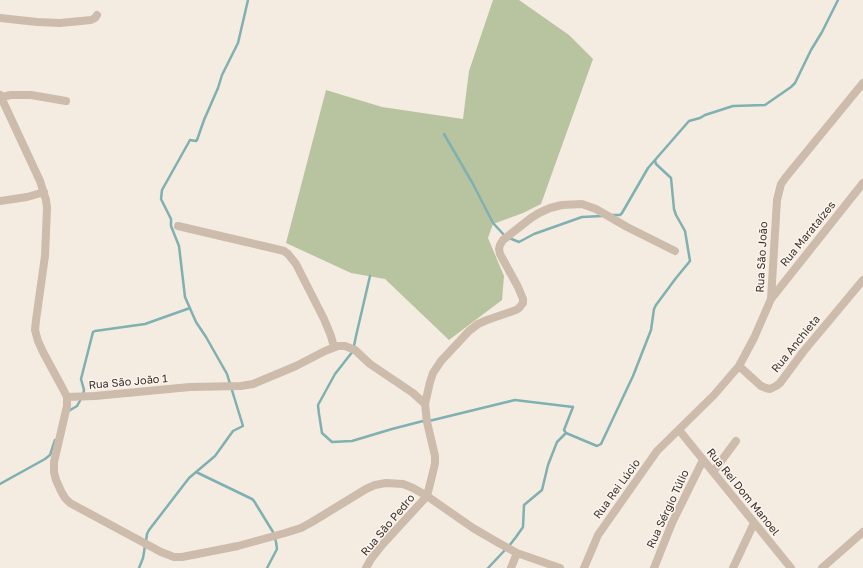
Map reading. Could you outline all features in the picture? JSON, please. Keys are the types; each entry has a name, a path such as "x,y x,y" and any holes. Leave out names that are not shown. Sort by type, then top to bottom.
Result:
{"street":[{"path":"0,18 36,22 60,22 91,20 97,15"},
{"name":"Rua São João","path":"679,430 714,395 739,366 754,338 771,299 776,200 781,184 863,83"},
{"path":"66,101 31,95 0,96 40,181 47,208 45,256 35,330 43,352 67,398 67,406 54,462 54,472 61,491 70,503 134,539 174,557 182,557 238,546 285,534 301,528 375,485 386,483 403,484 427,496 473,528 517,553 560,568"},
{"name":"Rua Marataízes","path":"771,299 863,183"},
{"path":"0,201 27,197 44,192"},
{"path":"427,496 434,468 435,456 427,422 425,404 433,373 441,361 469,331 478,324 516,310 521,305 523,299 500,254 499,249 503,240 532,218 550,208 562,205 582,204 596,209 675,251"},
{"path":"178,226 284,251 296,264 324,319 334,347 345,346 355,350 370,364 413,393 425,404"},
{"name":"Rua Anchieta","path":"739,366 761,386 770,389 776,386 863,280"},
{"name":"Rua São João 1","path":"67,398 190,387 241,386 252,384 296,366 334,347"},
{"name":"Rua Rei Dom Manoel","path":"679,430 791,568"},
{"name":"Rua Rei Lúcio","path":"584,568 598,535 607,521 657,452 679,430"},
{"path":"713,472 736,441"},
{"name":"Rua Sérgio Túlio","path":"654,568 672,523 703,460"},
{"name":"Rua São Pedro","path":"366,568 371,559 382,546 427,496"},
{"path":"733,568 754,523"},
{"path":"822,568 863,532"},
{"path":"511,568 517,553"}],"green space":[{"path":"493,0 519,0 569,35 593,59 541,204 523,213 493,224 488,238 504,276 502,300 449,340 385,279 351,273 286,243 326,90 382,107 463,119 469,71"}],"waterway":[{"path":"146,541 149,530 189,478 215,456 233,431 243,426 227,374 196,322 185,297 179,246 171,226 171,219 161,199 162,190 190,140 197,140 222,75 238,43 248,0"},
{"path":"611,215 620,215 622,213 648,168 689,121 733,106 765,105 791,87 795,83 838,0"},
{"path":"444,134 473,184 493,223 505,236"},
{"path":"566,433 597,446 601,444 633,376 651,330 654,309 690,261 685,231 674,209 671,178 656,164 655,160"},
{"path":"509,238 519,242 534,234 582,217 602,216"},
{"path":"370,276 353,351 335,374 318,405 322,433 332,442 352,441 423,421 429,421 515,400 573,407 564,430 566,433 557,442 548,465 542,490 524,505 523,527 509,546"},
{"path":"83,395 84,390 81,379 93,332 145,324 190,308"},
{"path":"67,412 77,406 81,399"},
{"path":"0,484 45,459 50,455 55,440"},
{"path":"196,472 254,501 273,532 276,542 277,549 267,568"},
{"path":"139,568 143,558 145,546"},
{"path":"488,568 506,549"}]}
